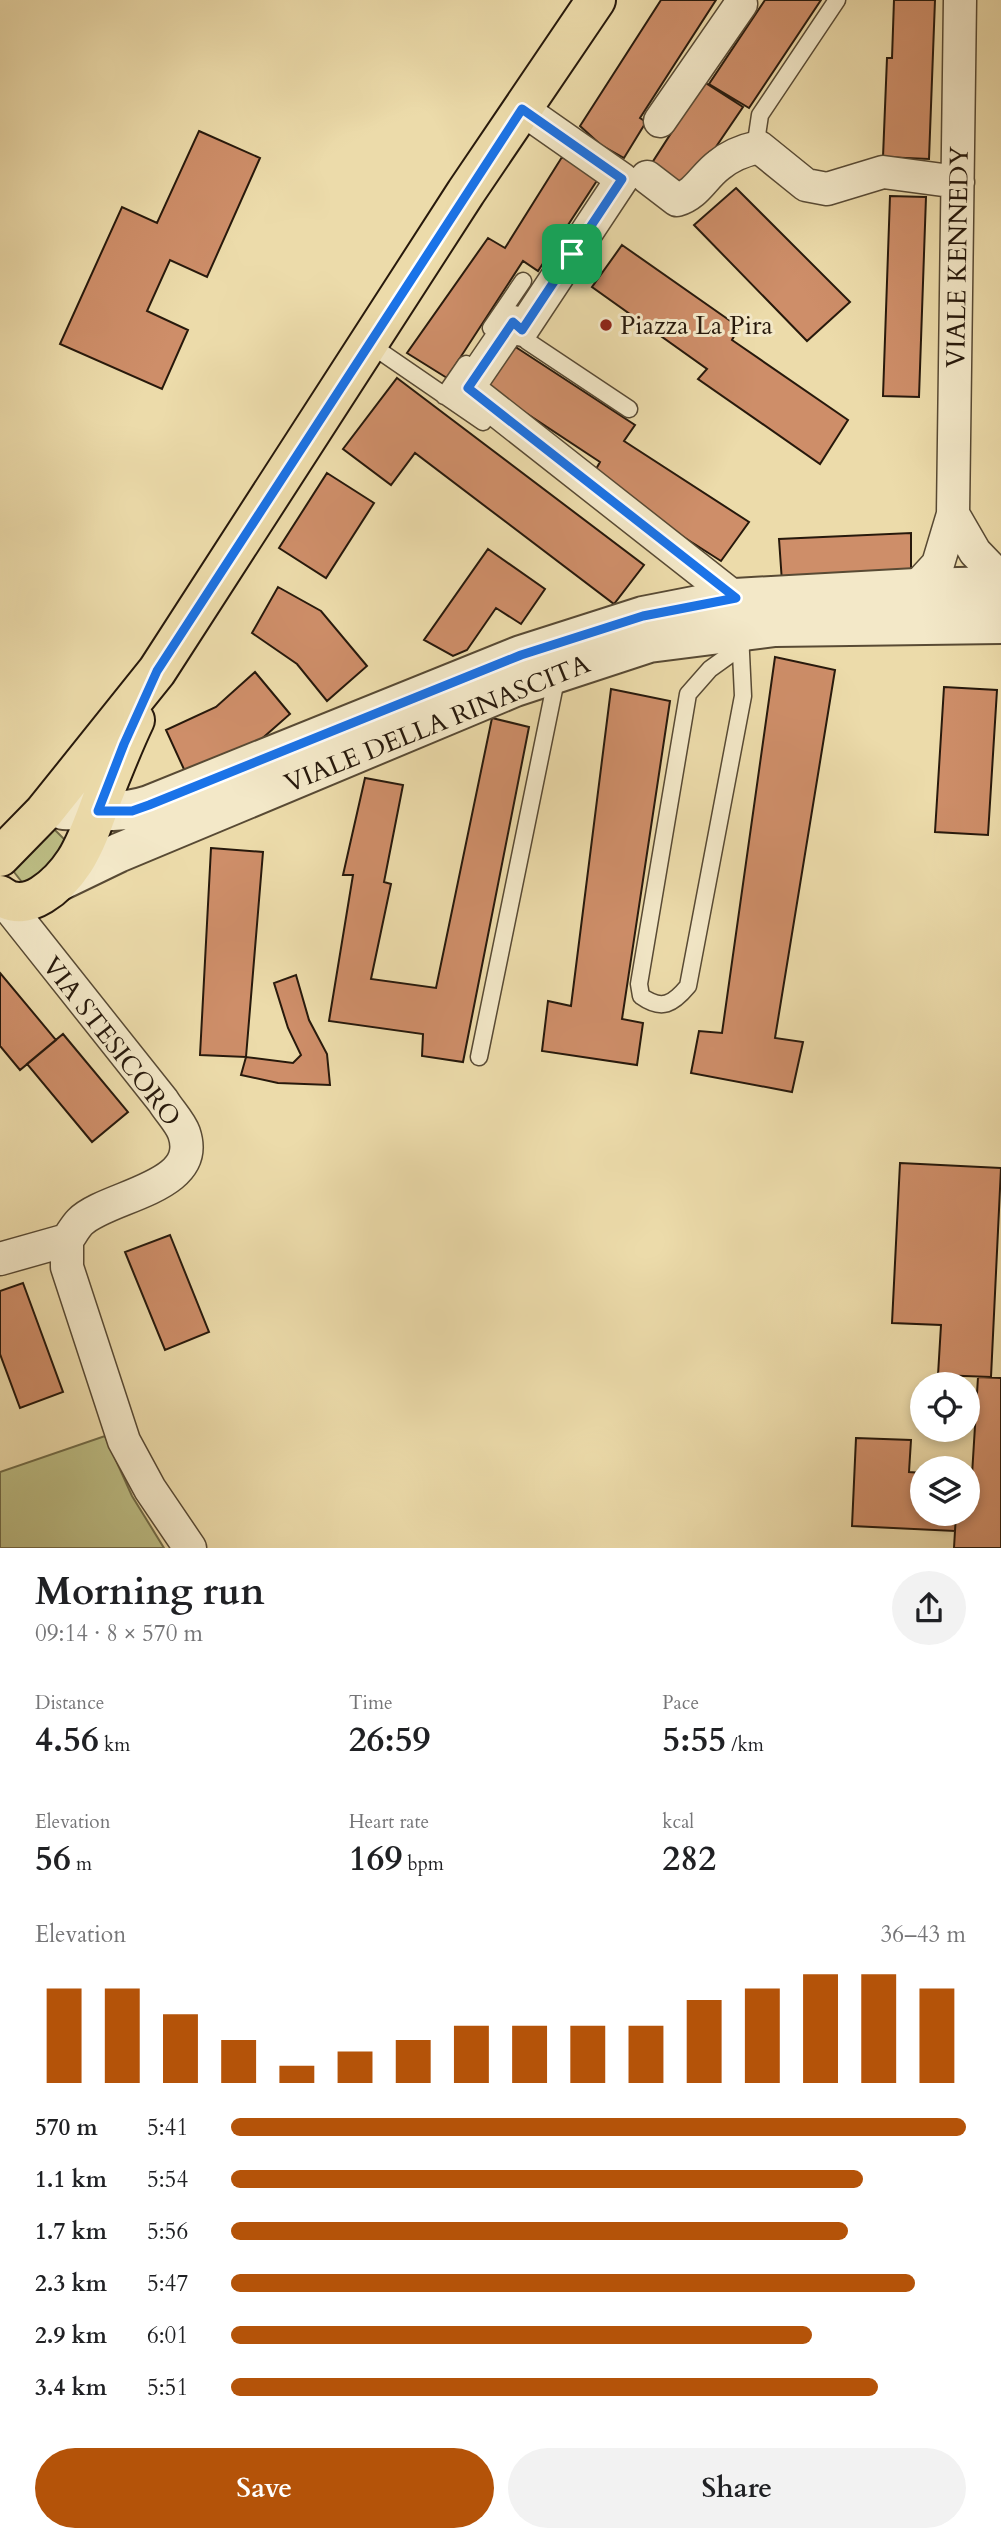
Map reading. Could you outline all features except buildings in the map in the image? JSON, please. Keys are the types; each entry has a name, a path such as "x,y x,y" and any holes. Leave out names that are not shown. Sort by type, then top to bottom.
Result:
{"main road":[{"path":"7,905 58,882 74,862 72,820 157,671 522,109 596,0"},
{"path":"0,857 72,820 124,744 157,671"}],"street":[{"name":"VIALE KENNEDY","path":"916,588 938,564 953,514 960,0"},
{"path":"660,121 741,4"},
{"path":"522,109 622,179 522,330 513,322 468,388 739,625"},
{"path":"647,177 677,200 689,197 718,165 739,152 759,146 806,185 827,189 883,172 958,182"},
{"path":"953,514 975,552 1001,579"},
{"name":"VIALE DELLA RINASCITA","path":"58,882 131,848 515,687 649,643 916,588 1001,586"},
{"name":"VIALE DELLA RINASCITA","path":"72,820 132,811 521,655 643,616 775,627 1001,624"},
{"path":"124,744 124,764 129,779 137,788 148,794 172,796"},
{"name":"VIA STESICORO","path":"7,905 163,1101 184,1133 185,1157 174,1174 153,1187 108,1205 80,1222 67,1240"},
{"path":"0,1259 67,1240 66,1267 124,1441 150,1489 190,1548"}],"lane":[{"path":"759,146 757,135 761,115 837,0"},
{"path":"444,396 523,281"},
{"path":"522,330 527,341 629,409"},
{"path":"369,344 483,422"},
{"path":"739,625 743,696 688,986 678,998 660,1005 651,1003 642,996 639,984 688,694 710,668 739,625"},
{"path":"478,1057 557,673"}],"green space":[{"path":"54,829 66,841 68,847 25,886 14,872 14,867"},
{"path":"105,1436 132,1496 164,1548 0,1548 0,1472"}],"place":[{"name":"Piazza La Pira","path":"606,325"}],"route":[{"path":"522,109 622,179 572,254 522,330 513,322 468,388 736,598 643,616 521,655 149,805 132,811 98,811 157,671 522,109"}]}
